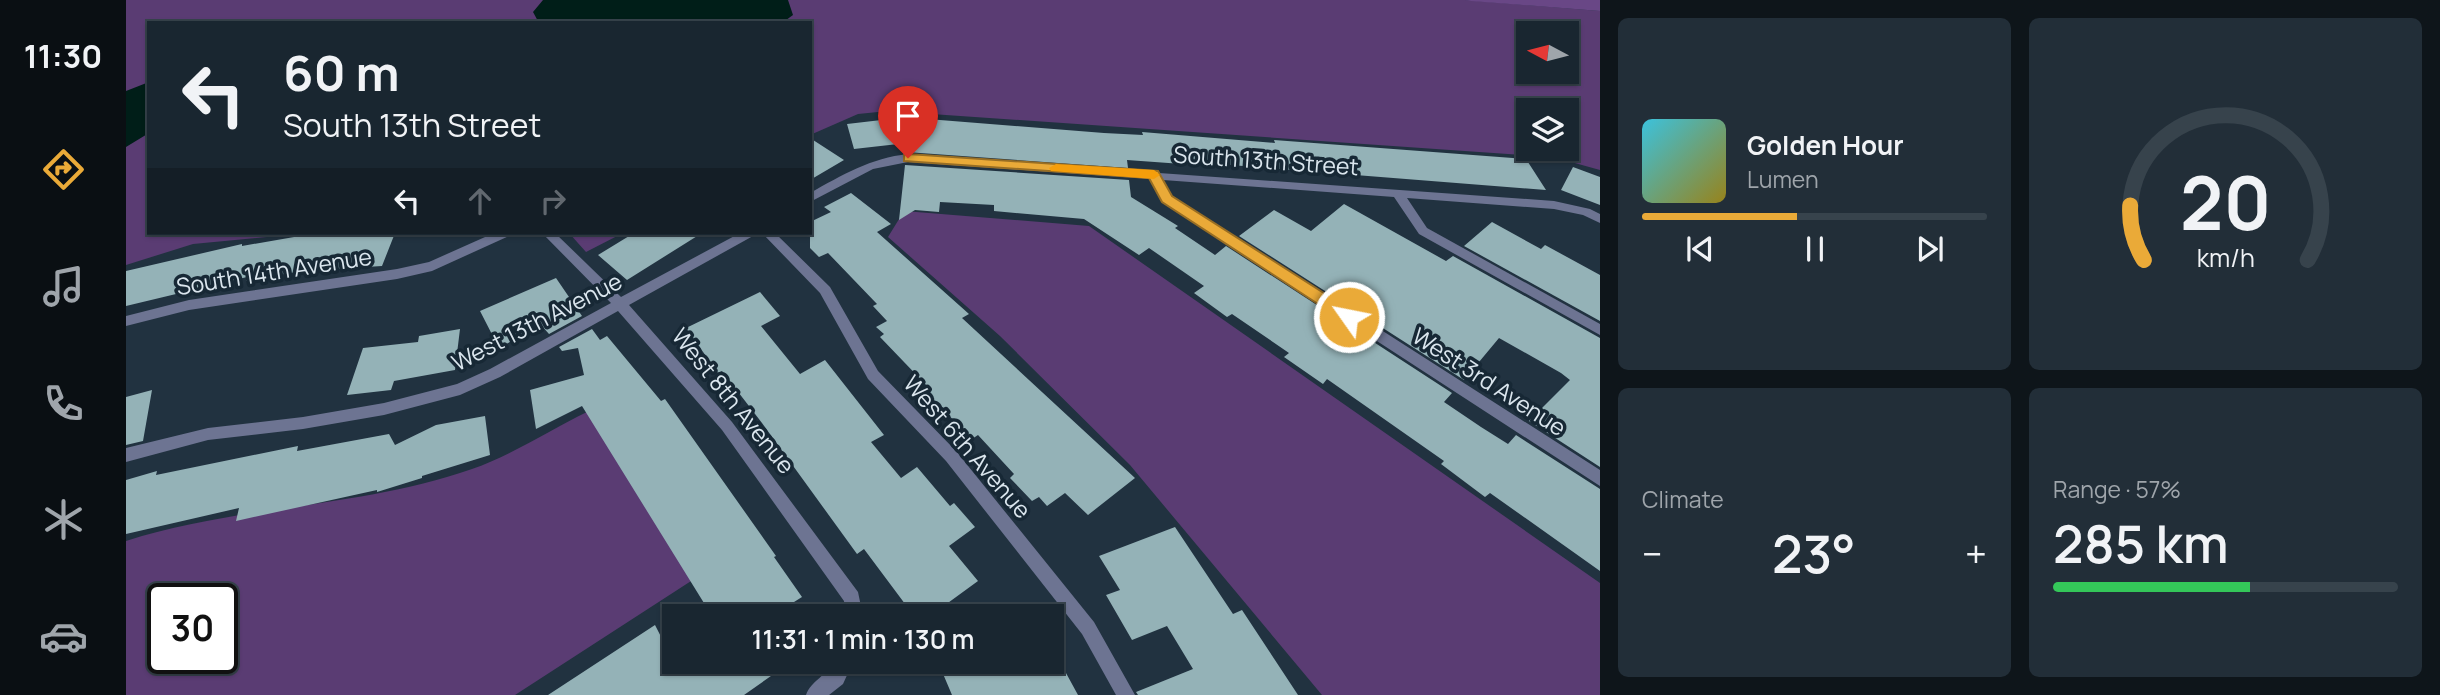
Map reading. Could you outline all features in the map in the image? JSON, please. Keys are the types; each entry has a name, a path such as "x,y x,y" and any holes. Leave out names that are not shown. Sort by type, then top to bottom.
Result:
{"street":[{"name":"South 13th Street","path":"812,197 870,165 890,158 1154,174 1554,205 1586,212 1600,219"},
{"name":"West 3rd Avenue","path":"1154,174 1167,199 1600,479"},
{"path":"1397,192 1423,231 1600,330"},
{"name":"South 14th Avenue","path":"126,321 190,305 397,274 432,266 501,235"},
{"name":"West 8th Avenue","path":"550,235 621,305 727,426 852,598 853,604"},
{"name":"West 13th Avenue","path":"126,455 208,434 303,423 371,411 460,389 495,373 745,235"},
{"name":"West 6th Avenue","path":"770,235 825,290 873,375 951,456 1088,628 1126,695"},
{"path":"815,695 838,674"}],"shaded area":[{"path":"126,0 1465,0 1600,11 1600,170 1567,161 1579,161 1579,98 1516,98 1516,154 888,111 858,114 812,134 812,21 147,21 147,235 287,235 193,244 126,265"},
{"path":"543,0 788,0 793,15 785,21 538,21 533,12"},
{"path":"1465,0 1600,0 1600,11 1471,1"},
{"path":"147,83 147,134 126,147 126,91"},
{"path":"904,211 1089,226 1600,583 1600,695 1322,695 1130,465 1000,336 888,237"},
{"path":"571,235 619,235 586,252"},
{"path":"587,412 705,572 515,695 126,695 126,541 212,520 387,492 430,482 486,464"}],"building":[{"path":"890,116 1275,143 1274,140 1516,158 1516,161 1527,161 1546,190 1192,162 1196,165 1127,160 1128,168 906,152 907,143 854,149 847,124 890,119"},
{"path":"812,139 844,160 812,179"},
{"path":"905,165 1129,180 1131,197 1178,226 1175,228 1215,255 1226,246 1452,393 1444,402 1481,427 1508,444 1516,435 1600,489 1600,571 1490,493 1485,497 1441,464 1444,461 1327,379 1323,384 1284,357 1289,353 1232,314 1227,317 1194,293 1204,286 1149,248 1139,255 1084,219 994,211 994,205 940,202 939,212 915,210 899,220"},
{"path":"1573,167 1600,177 1600,205 1561,190"},
{"path":"851,193 891,224 877,232 969,314 962,318 1135,478 1088,515 1065,493 1047,506 1039,497 1032,501 1010,478 1014,474 978,435 972,439 924,390 928,387 880,337 884,334 876,327 887,321 873,306 877,304 828,253 819,257 810,248 812,221 831,212 824,207"},
{"path":"1344,204 1446,261 1453,256 1600,338 1600,467 1529,421 1570,380 1561,373 1499,338 1464,380 1239,236 1274,210 1311,231"},
{"path":"1492,222 1541,249 1545,245 1600,275 1600,321 1464,246"},
{"path":"305,235 394,235 382,266 302,271 246,281 247,277 126,306 126,271"},
{"path":"631,235 699,235 627,280 598,255"},
{"path":"556,278 582,316 549,334 541,325 499,348 480,311"},
{"path":"760,292 780,316 761,326 800,374 825,360 884,435 871,442 901,478 917,467 950,506 954,503 975,527 949,546 978,581 946,604 905,604 864,549 857,554 762,423 722,371 718,373 686,328"},
{"path":"460,329 455,370 394,381 391,390 347,395 363,348 418,342 419,336"},
{"path":"592,329 600,340 607,336 661,401 665,399 776,556 774,557 802,597 794,602 795,604 705,604 582,406 536,429 530,390 584,375 578,348 562,351 559,347"},
{"path":"152,390 143,441 126,445 126,397"},
{"path":"485,416 490,455 422,478 377,492 236,521 239,508 126,534 126,480 157,471 156,475 298,446 297,451 389,434 395,445 436,425"},
{"path":"1175,527 1233,614 1242,610 1298,695 1138,695 1136,692 1193,669 1167,626 1132,640 1106,595 1120,590 1099,556"},
{"path":"655,625 662,639 662,674 774,674 744,695 548,695"},
{"path":"1064,669 1078,695 952,695 943,674 1064,674"}],"slow traffic":[{"path":"1056,168 1154,175"}],"route":[{"path":"908,158 1154,174 1167,199 1349,317"}]}
